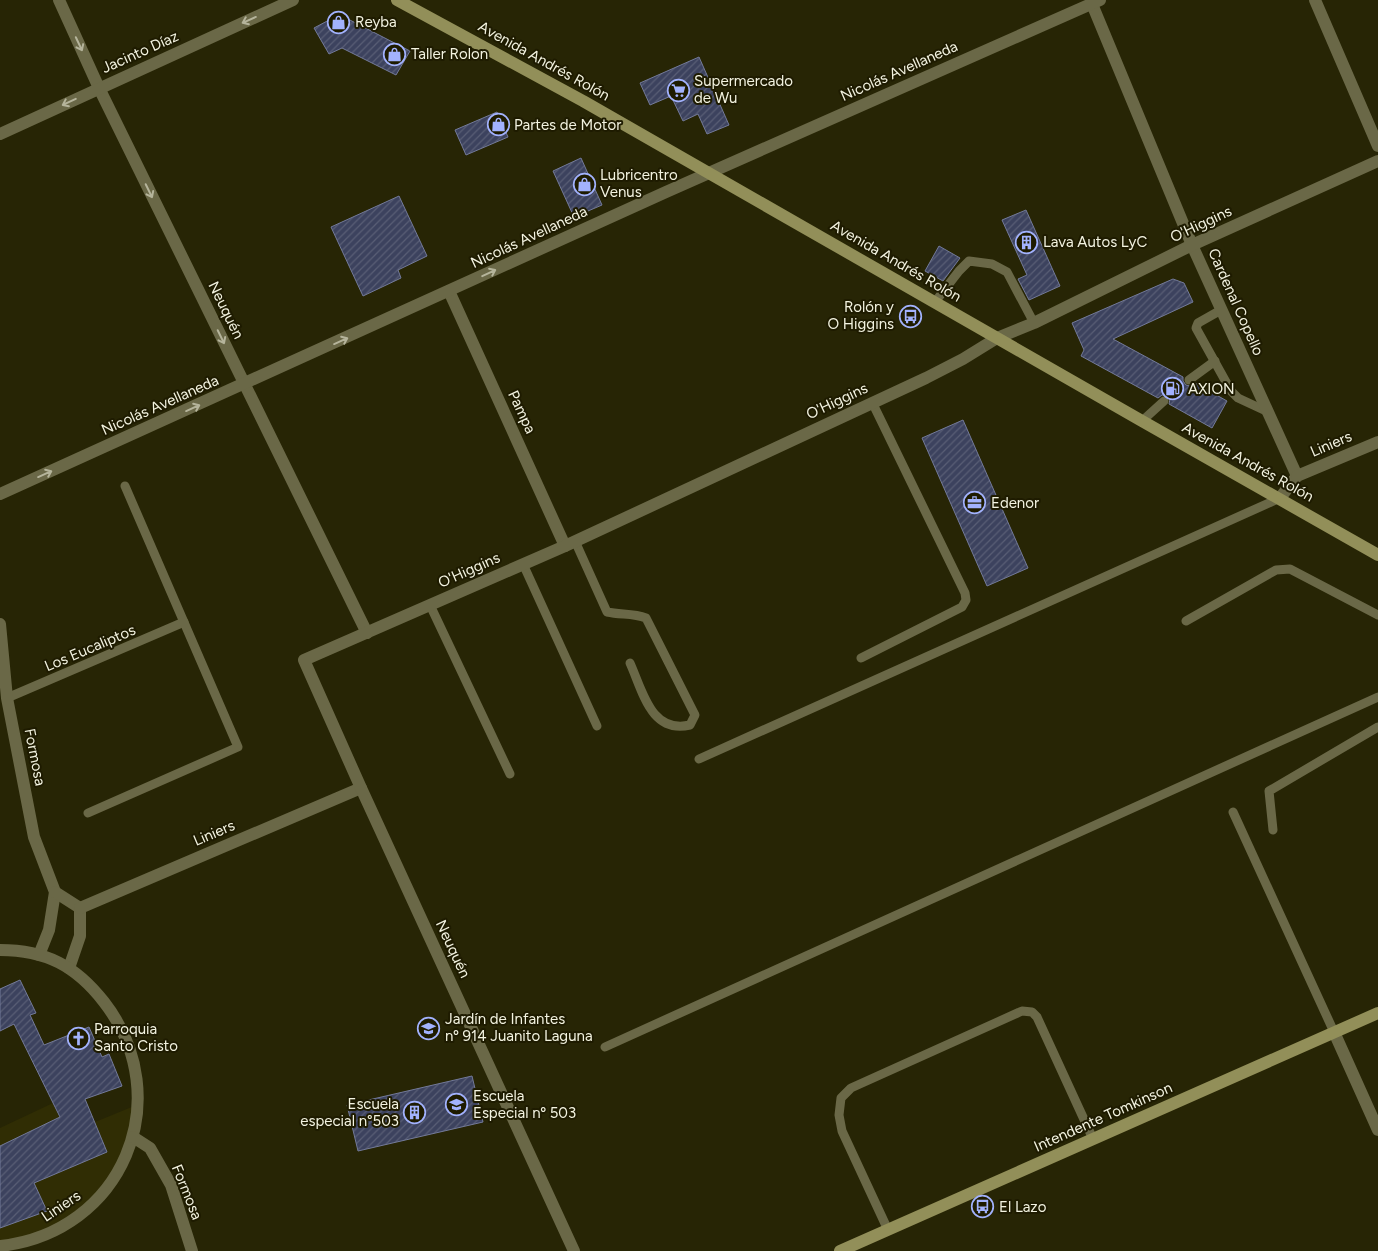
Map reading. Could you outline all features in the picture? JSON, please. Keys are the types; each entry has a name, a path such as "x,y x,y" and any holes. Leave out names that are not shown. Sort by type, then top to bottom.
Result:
{"main road":[{"name":"Avenida Andrés Rolón","path":"397,0 583,100 1142,421 1378,554"},
{"name":"Intendente Tomkinson","path":"840,1251 1378,1013"}],"street":[{"name":"Neuquén","path":"59,0 99,88 367,633"},
{"name":"Jacinto Díaz","path":"0,134 294,0"},
{"path":"1315,0 1378,146"},
{"name":"Nicolás Avellaneda","path":"0,494 710,173 1096,2"},
{"name":"Cardenal Copello","path":"1096,2 1192,245 1296,476"},
{"name":"O'Higgins","path":"304,660 570,543 963,359 997,338 1034,323 1192,245 1378,162"},
{"name":"Pampa","path":"449,292 570,543"},
{"name":"Liniers","path":"1296,476 1378,442"},
{"path":"1280,498 1296,476"},
{"name":"Formosa","path":"0,624 7,698 34,838 55,892"},
{"name":"Neuquén","path":"304,660 574,1251"},
{"name":"Liniers","path":"80,908 361,788"},
{"path":"40,955 49,930 55,892 80,908 80,936 69,968"},
{"path":"0,950 40,955 60,962 93,989 113,1014 127,1043 135,1074 137,1106 133,1138"},
{"path":"1334,1032 1378,1130"},
{"name":"Liniers","path":"0,1246 19,1244 45,1236 69,1223 91,1207 114,1178 123,1163 133,1138"},
{"name":"Formosa","path":"133,1138 150,1148 171,1186 192,1251"}],"lane":[{"path":"935,302 958,271 969,261 992,264 1007,272 1034,323"},
{"path":"1221,310 1198,323 1196,328 1232,391 1238,398 1266,411"},
{"path":"1189,380 1215,361"},
{"path":"1142,421 1164,401"},
{"path":"861,658 962,607 966,600 965,593 872,402"},
{"path":"88,813 238,747 125,486"},
{"path":"699,759 1280,498"},
{"path":"570,543 607,612 636,614 646,618 695,715 690,725 680,727 664,724 652,711 630,663"},
{"path":"524,564 597,726"},
{"path":"1186,621 1276,570 1290,569 1378,615"},
{"path":"430,605 510,774"},
{"name":"Los Eucaliptos","path":"7,698 184,622"},
{"path":"605,1047 1378,697"},
{"path":"1273,830 1269,790 1378,727"},
{"path":"1233,812 1334,1032"},
{"path":"888,1230 842,1131 839,1115 841,1098 851,1088 1022,1011 1032,1012 1037,1017 1093,1139"}],"shaded area":[{"path":"53,1103 66,1134 139,1104 116,1175 72,1220 0,1247 0,1128"}],"building":[{"path":"344,17 410,51 396,75 342,48 329,54 314,28 331,19"},
{"name":"Supermercado de Wu","path":"699,57 729,125 707,134 698,114 683,121 671,96 650,105 640,83"},
{"path":"497,112 508,137 466,155 455,130"},
{"path":"581,158 602,205 574,217 553,171"},
{"path":"399,196 427,256 398,270 401,278 363,296 331,227"},
{"name":"Lava Autos LyC","path":"1026,210 1060,286 1029,300 1018,279 1027,275 1002,220"},
{"path":"939,246 960,258 943,281 925,271"},
{"path":"1173,279 1184,283 1193,302 1113,339 1183,377 1186,385 1190,386 1195,383 1227,401 1212,428 1169,404 1170,399 1166,395 1158,398 1081,356 1084,350 1072,323"},
{"name":"Edenor","path":"963,420 1028,568 987,586 922,438"},
{"path":"20,980 36,1013 30,1015 44,1045 89,1027 102,1057 109,1054 122,1086 85,1099 107,1152 34,1183 47,1211 0,1228 0,1146 60,1117 14,1024 0,1031 0,989"},
{"name":"Escuela especial n°503","path":"472,1076 483,1122 358,1151 347,1105"}],"place":[{"name":"Reyba","path":"339,22"},
{"name":"Taller Rolon","path":"395,54"},
{"name":"Supermercado de Wu","path":"678,90"},
{"name":"Partes de Motor","path":"498,125"},
{"name":"Lubricentro Venus","path":"584,184"},
{"name":"Lava Autos LyC","path":"1027,242"},
{"name":"Rolón y O Higgins","path":"910,316"},
{"name":"AXION","path":"1172,389"},
{"name":"Edenor","path":"975,503"},
{"name":"Jardín de Infantes nº 914 Juanito Laguna","path":"429,1028"},
{"name":"Parroquia Santo Cristo","path":"78,1038"},
{"name":"Escuela Especial nº 503","path":"457,1105"},
{"name":"Escuela especial n°503","path":"415,1113"},
{"name":"El Lazo","path":"983,1207"}]}
